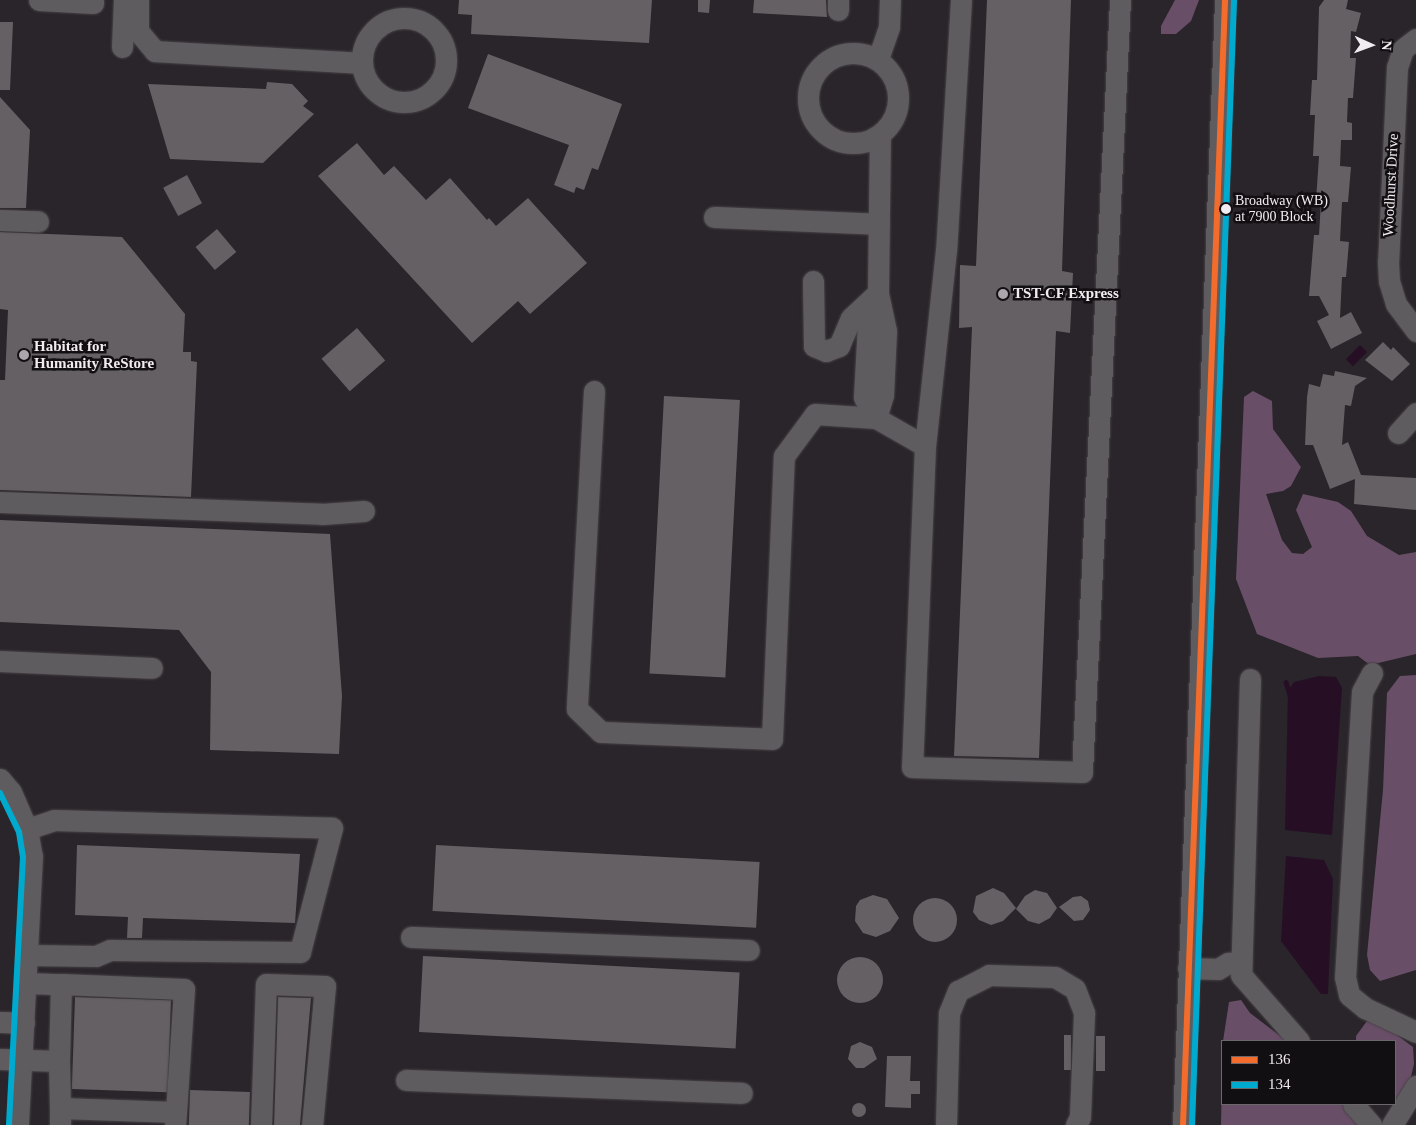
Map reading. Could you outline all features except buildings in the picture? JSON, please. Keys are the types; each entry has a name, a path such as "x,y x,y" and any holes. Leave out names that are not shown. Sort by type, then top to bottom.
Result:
{"street":[{"path":"39,0 93,3 93,0"},
{"path":"122,47 124,0"},
{"path":"138,0 138,31 155,51 362,63"},
{"path":"878,59 889,27 890,0"},
{"path":"961,0 946,250 924,446 912,767 1082,772 1120,0"},
{"path":"1183,1125 1225,0"},
{"path":"401,9 428,25 438,34 446,61 436,87 412,101 385,97 374,89 362,63 368,38 401,9"},
{"name":"Woodhurst Drive","path":"1416,39 1403,49 1397,67 1388,281 1396,304 1416,331"},
{"path":"849,52 878,59 896,82 899,96 894,118 880,135 851,143 824,132 814,120 808,91 822,65 834,56 849,52"},
{"path":"876,418 864,397 868,322 878,293 880,135"},
{"path":"714,217 879,224"},
{"path":"0,220 38,221"},
{"path":"813,281 811,325 814,346 826,351 839,346 851,318 878,293"},
{"path":"594,391 577,710 601,732 772,739 784,456 814,414 876,418 924,446"},
{"path":"1398,433 1416,413"},
{"path":"0,502 322,514 364,511"},
{"path":"0,661 152,668"},
{"path":"1372,672 1362,692 1344,977 1349,995 1365,1008 1416,1032"},
{"path":"1250,679 1241,975 1298,1040"},
{"path":"0,779 11,792 27,828 32,856 18,1125"},
{"path":"27,828 54,820 332,828 300,952 110,950 96,956 28,955"},
{"path":"411,937 749,950"},
{"path":"1188,968 1218,969 1228,963 1241,962"},
{"path":"946,1125 949,1013 958,991 989,975 1055,977 1075,989 1084,1013 1080,1117 1076,1125"},
{"path":"26,983 61,984 184,990 176,1118 60,1116 61,984"},
{"path":"261,1125 266,984 324,986 312,1125"},
{"path":"0,1022 24,1022"},
{"path":"0,1059 59,1061"},
{"path":"406,1080 742,1093"},
{"path":"1392,1125 1416,1086"},
{"path":"1354,1105 1371,1125"}],"shaded area":[{"path":"1175,0 1199,0 1191,21 1176,34 1161,34 1161,26"},
{"path":"1360,345 1367,352 1353,366 1346,359"},
{"path":"1253,391 1272,401 1273,429 1301,467 1291,486 1283,491 1266,494 1282,540 1292,553 1303,554 1312,547 1296,510 1303,494 1338,502 1351,511 1367,536 1399,555 1416,552 1416,654 1370,665 1358,656 1318,658 1257,634 1236,579 1244,397"},
{"path":"1416,675 1416,970 1380,981 1370,970 1367,955 1383,790 1387,693 1400,676"},
{"path":"1319,676 1336,677 1342,688 1332,835 1285,830 1288,691 1294,682"},
{"path":"1286,856 1324,860 1333,879 1328,994 1321,994 1281,941"},
{"path":"1241,1000 1250,1013 1286,1040 1223,1040 1229,1002"},
{"path":"1367,1021 1378,1021 1413,1047 1414,1064 1409,1085 1396,1099 1396,1040 1356,1040 1356,1036"},
{"path":"1221,1105 1345,1105 1365,1125 1221,1125"}],"waterway":[{"path":"1286,682 1290,695"}],"transit line":[{"name":"136","path":"1183,1125 1225,0"},
{"name":"134","path":"1192,1125 1234,0"},
{"name":"134","path":"0,793 19,832 23,857 9,1125"}],"place":[{"name":"Broadway (WB) at 7900 Block","path":"1226,209"},
{"name":"TST-CF Express","path":"1003,294"},
{"name":"Habitat for Humanity ReStore","path":"24,355"}]}
